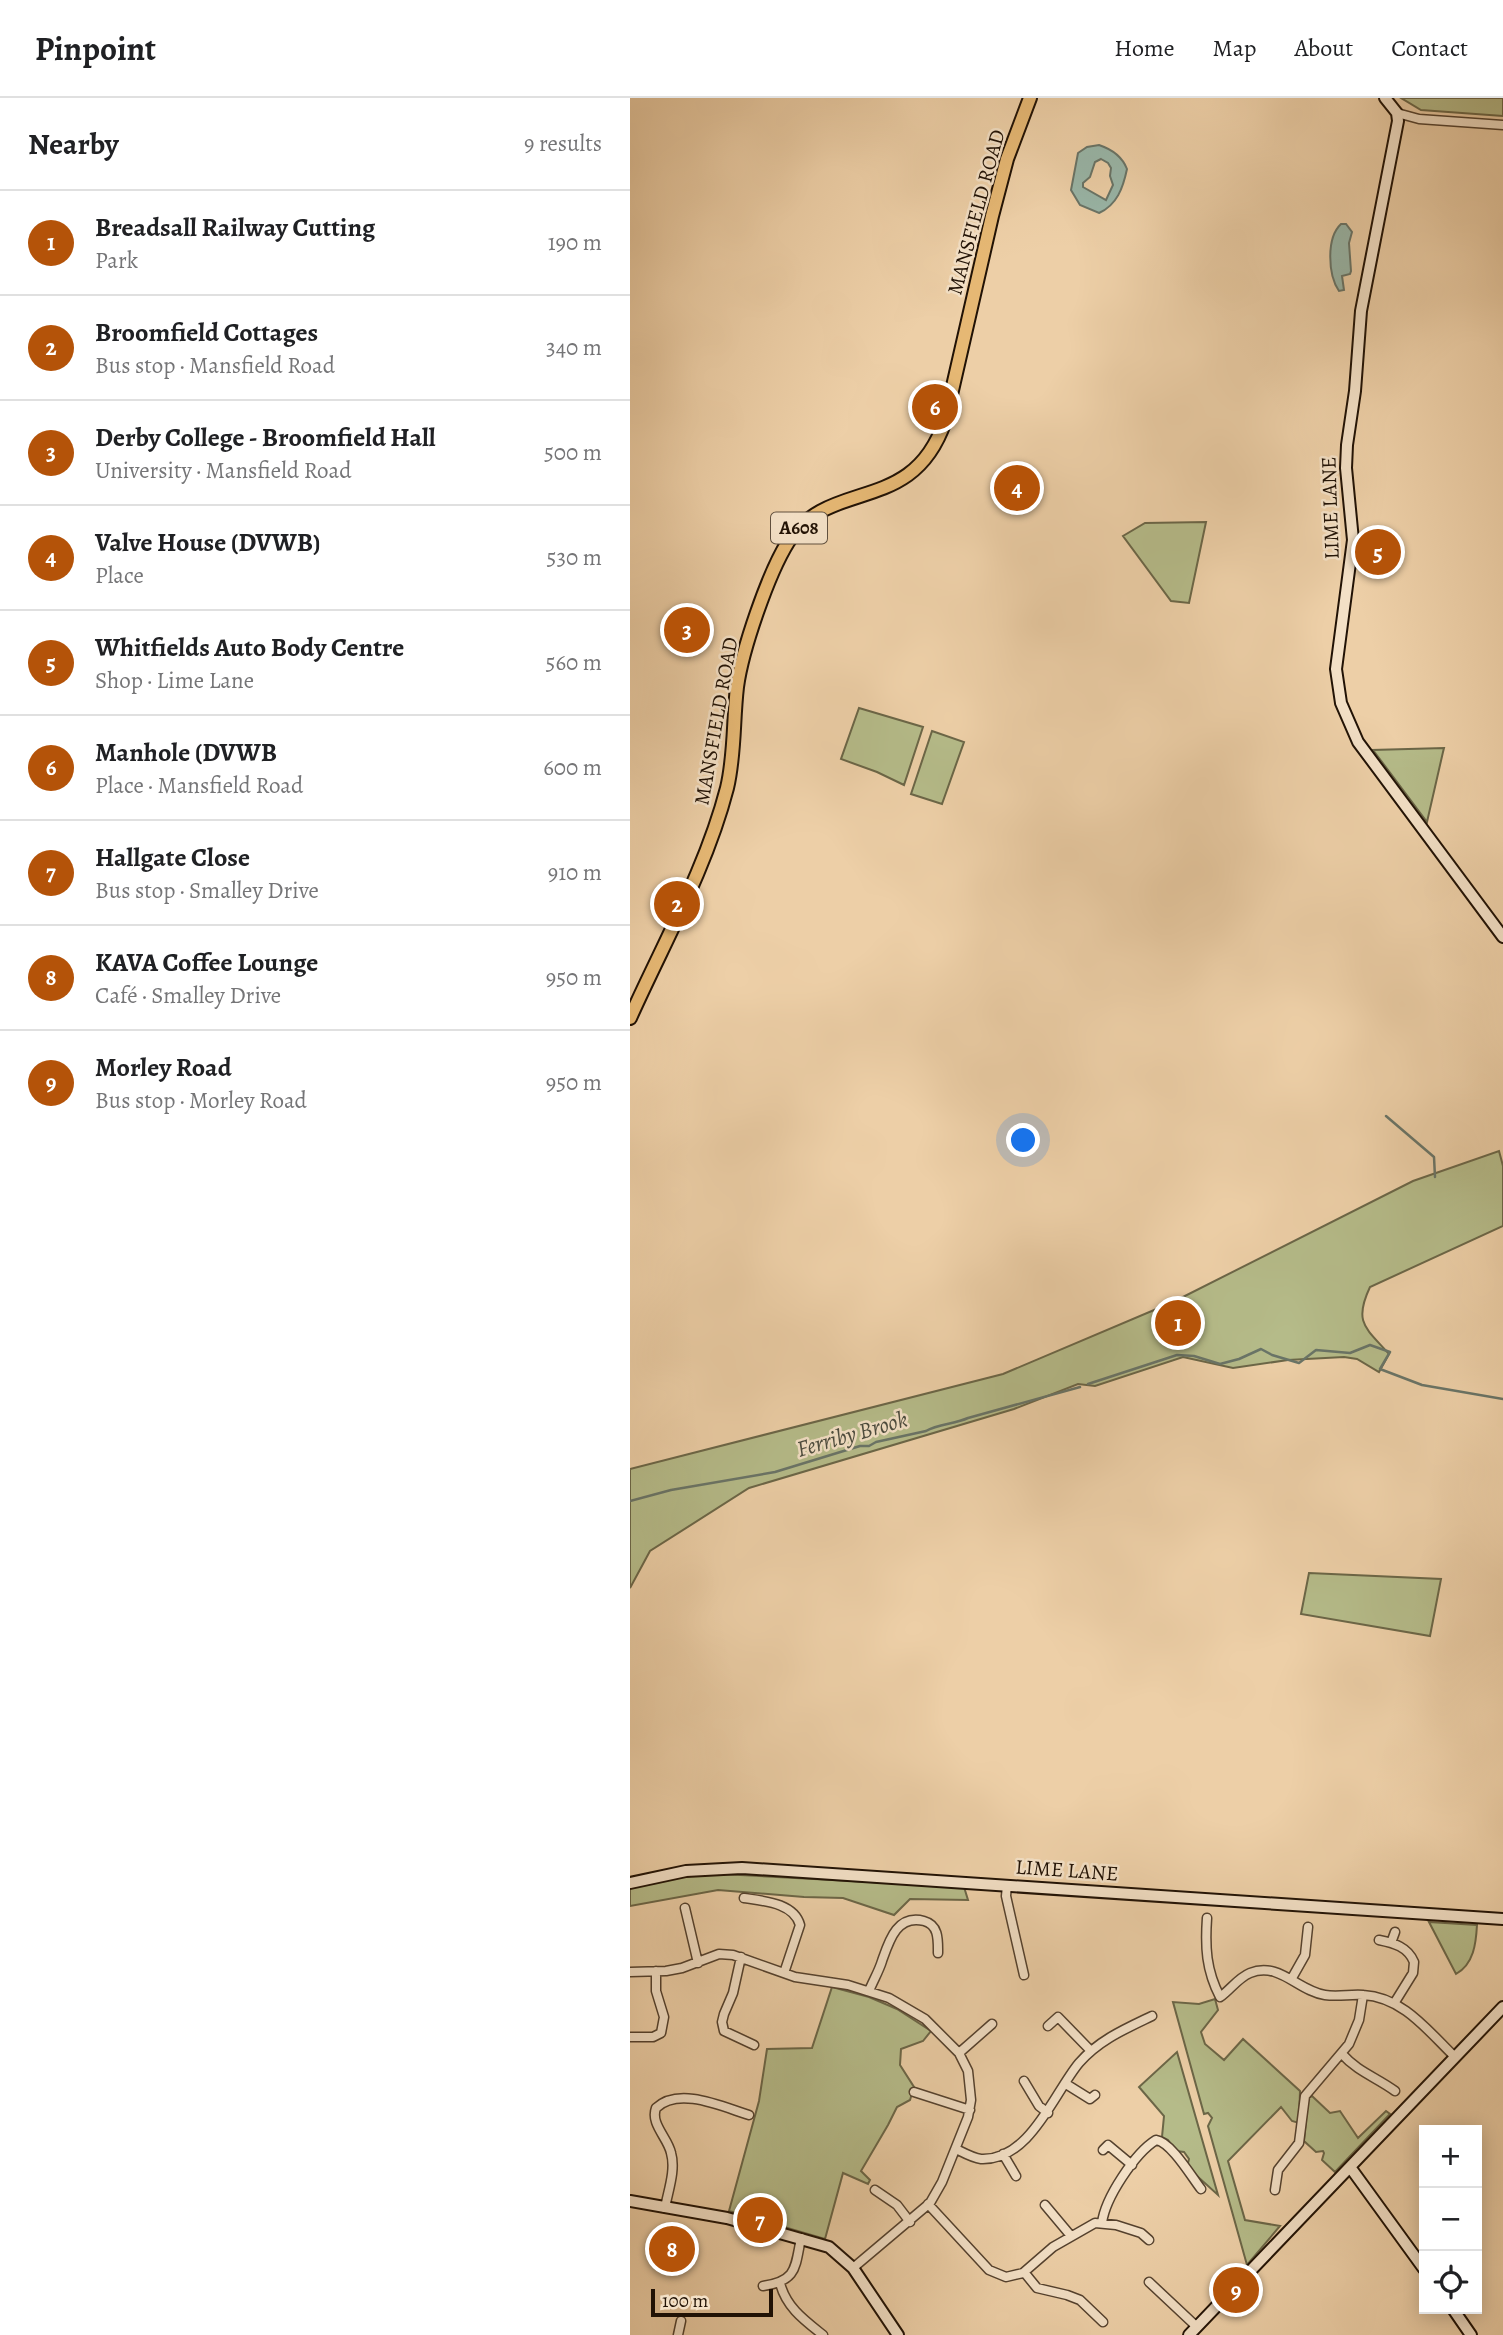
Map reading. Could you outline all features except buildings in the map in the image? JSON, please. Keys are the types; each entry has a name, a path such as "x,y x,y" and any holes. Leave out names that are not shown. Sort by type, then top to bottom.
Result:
{"main road":[{"name":"MANSFIELD ROAD","path":"630,1018 671,934 723,803 731,768 741,665 766,592 787,543 801,525 816,514 908,476 923,462 936,443 945,421 1004,170 1030,98"}],"street":[{"path":"1385,98 1397,113 1419,119 1503,124"},
{"name":"LIME LANE","path":"1397,113 1397,130 1361,311 1346,468 1353,540 1352,566 1337,650 1337,685 1345,717 1358,742 1503,937"},
{"name":"LIME LANE","path":"630,1883 704,1869 742,1868 1503,1919"},
{"path":"1007,1885 1006,1896 1024,1975"},
{"path":"744,1898 764,1901 792,1911 800,1925 784,1973"},
{"path":"685,1908 698,1962"},
{"path":"1207,1918 1202,1935 1210,1976 1220,1997 1249,1973 1274,1971 1306,1989 1325,1995 1363,1995 1395,2002 1455,2057"},
{"path":"800,1925 810,1921"},
{"path":"869,1991 892,1934 907,1921 929,1923 936,1931 938,1953"},
{"path":"1292,1979 1304,1958 1308,1927"},
{"path":"1391,1943 1395,1932"},
{"path":"1295,1940 1307,1941"},
{"path":"1379,1940 1409,1952 1414,1962 1413,1973 1395,2002"},
{"path":"630,1972 682,1968 727,1954 741,1957 784,1973 869,1991 912,2010 938,2030 960,2053 972,2088 970,2110 942,2182 929,2204 853,2267"},
{"path":"741,1957 733,1993 722,2022 724,2031 754,2045"},
{"path":"630,2037 653,2037 661,2034 664,2017 656,1991 656,1971"},
{"path":"1275,2190 1276,2174 1299,2143 1307,2090 1342,2054 1356,2032 1363,1995"},
{"path":"1149,2282 1193,2331 1503,2007"},
{"path":"956,2149 979,2159 1003,2154 1014,2148 1048,2112 1079,2064 1091,2051 1109,2036 1152,2016"},
{"path":"1048,2026 1058,2017 1091,2051"},
{"path":"960,2053 992,2024"},
{"path":"1342,2054 1359,2071 1380,2080 1395,2091"},
{"path":"1024,2081 1040,2106 1048,2112"},
{"path":"1066,2084 1090,2099 1095,2095"},
{"path":"914,2092 970,2110"},
{"path":"665,2208 673,2160 655,2120 656,2108 664,2101 695,2099 749,2115"},
{"path":"1102,2223 1109,2201 1132,2165 1148,2145 1156,2140 1163,2141 1201,2189"},
{"path":"1103,2150 1108,2145 1132,2165"},
{"path":"1003,2154 1016,2176"},
{"path":"1350,2167 1419,2262"},
{"path":"1266,2172 1276,2174"},
{"path":"875,2190 897,2206 910,2222"},
{"path":"630,2201 718,2216 802,2238 829,2248 853,2267 898,2335"},
{"path":"929,2204 989,2270 1006,2277 1024,2272 1053,2247 1090,2225 1102,2223 1141,2233 1149,2240"},
{"path":"1045,2205 1071,2236"},
{"path":"763,2286 789,2279 795,2269 802,2238"},
{"path":"1024,2272 1037,2288 1067,2295 1090,2308 1102,2322"},
{"path":"780,2283 783,2295 791,2307 823,2335"},
{"path":"1090,2308 1098,2300"},
{"path":"1456,2314 1471,2335"},
{"path":"678,2335 681,2321"}],"green space":[{"path":"1401,98 1503,98 1503,116 1421,110"},
{"path":"1206,522 1189,603 1171,601 1123,536 1145,523"},
{"path":"859,708 923,727 904,785 841,759"},
{"path":"932,731 964,742 942,804 911,794"},
{"path":"1444,748 1443,752 1427,822 1373,750"},
{"path":"1499,1151 1503,1166 1503,1226 1370,1287 1362,1317 1368,1331 1389,1354 1379,1372 1357,1359 1344,1357 1288,1360 1233,1368 1183,1357 1095,1386 1078,1384 1014,1409 749,1488 650,1551 630,1588 630,1469 1003,1374 1173,1302 1413,1181"},
{"path":"1309,1573 1441,1579 1430,1636 1301,1614"},
{"path":"702,1873 964,1887 968,1900 910,1899 894,1915 843,1898 718,1890 630,1906 630,1887"},
{"path":"1429,1922 1477,1925 1475,1946 1470,1959 1456,1974"},
{"path":"832,1987 869,1997 897,2009 931,2031 923,2041 901,2049 900,2065 914,2087 910,2100 897,2107 861,2171 870,2180 868,2184 843,2173 825,2239 729,2211 759,2101 767,2049 812,2048"},
{"path":"1215,1999 1218,2010 1201,2032 1205,2044 1224,2060 1243,2039 1300,2091 1299,2123 1292,2121 1281,2107 1228,2161 1245,2220 1280,2226 1247,2265 1208,2126 1212,2118 1208,2113 1204,2114 1173,2002 1199,2004"},
{"path":"1177,2052 1218,2195 1187,2167 1189,2159 1184,2152 1176,2151 1168,2140 1162,2137 1164,2116 1139,2087"},
{"path":"1312,2096 1330,2113 1340,2111 1358,2138 1386,2111 1390,2114 1335,2172 1322,2160 1323,2151 1316,2152 1304,2141 1308,2098"}],"shaded area":[{"path":"1099,145 1108,149 1119,157 1127,169 1118,195 1099,213 1080,205 1071,190 1078,153 1087,147","holes":["1101,159 1108,163 1113,185 1106,200 1083,187 1083,183 1090,177 1095,162"]},
{"path":"1341,224 1346,224 1352,232 1349,243 1351,271 1350,274 1342,276 1344,290 1339,291 1330,257 1333,238"}],"waterway":[{"path":"1386,1116 1434,1157 1435,1177"},
{"name":"Ferriby Brook","path":"1088,1384 1177,1355 1194,1356 1220,1364 1261,1349 1299,1363 1316,1350 1350,1353 1370,1345 1390,1352 1380,1369 1422,1385 1503,1399"},
{"name":"Ferriby Brook","path":"630,1501 671,1490 775,1472 860,1446 926,1431 1080,1387"}],"place":[{"name":"Manhole (DVWB","path":"935,407"},
{"name":"Valve House (DVWB)","path":"1017,488"},
{"name":"Whitfields Auto Body Centre","path":"1378,552"},
{"name":"Derby College - Broomfield Hall","path":"687,630"},
{"name":"Broomfield Cottages","path":"677,904"},
{"name":"Breadsall Railway Cutting","path":"1178,1323"},
{"name":"Hallgate Close","path":"760,2220"},
{"name":"KAVA Coffee Lounge","path":"672,2249"},
{"name":"Morley Road","path":"1236,2290"}]}
